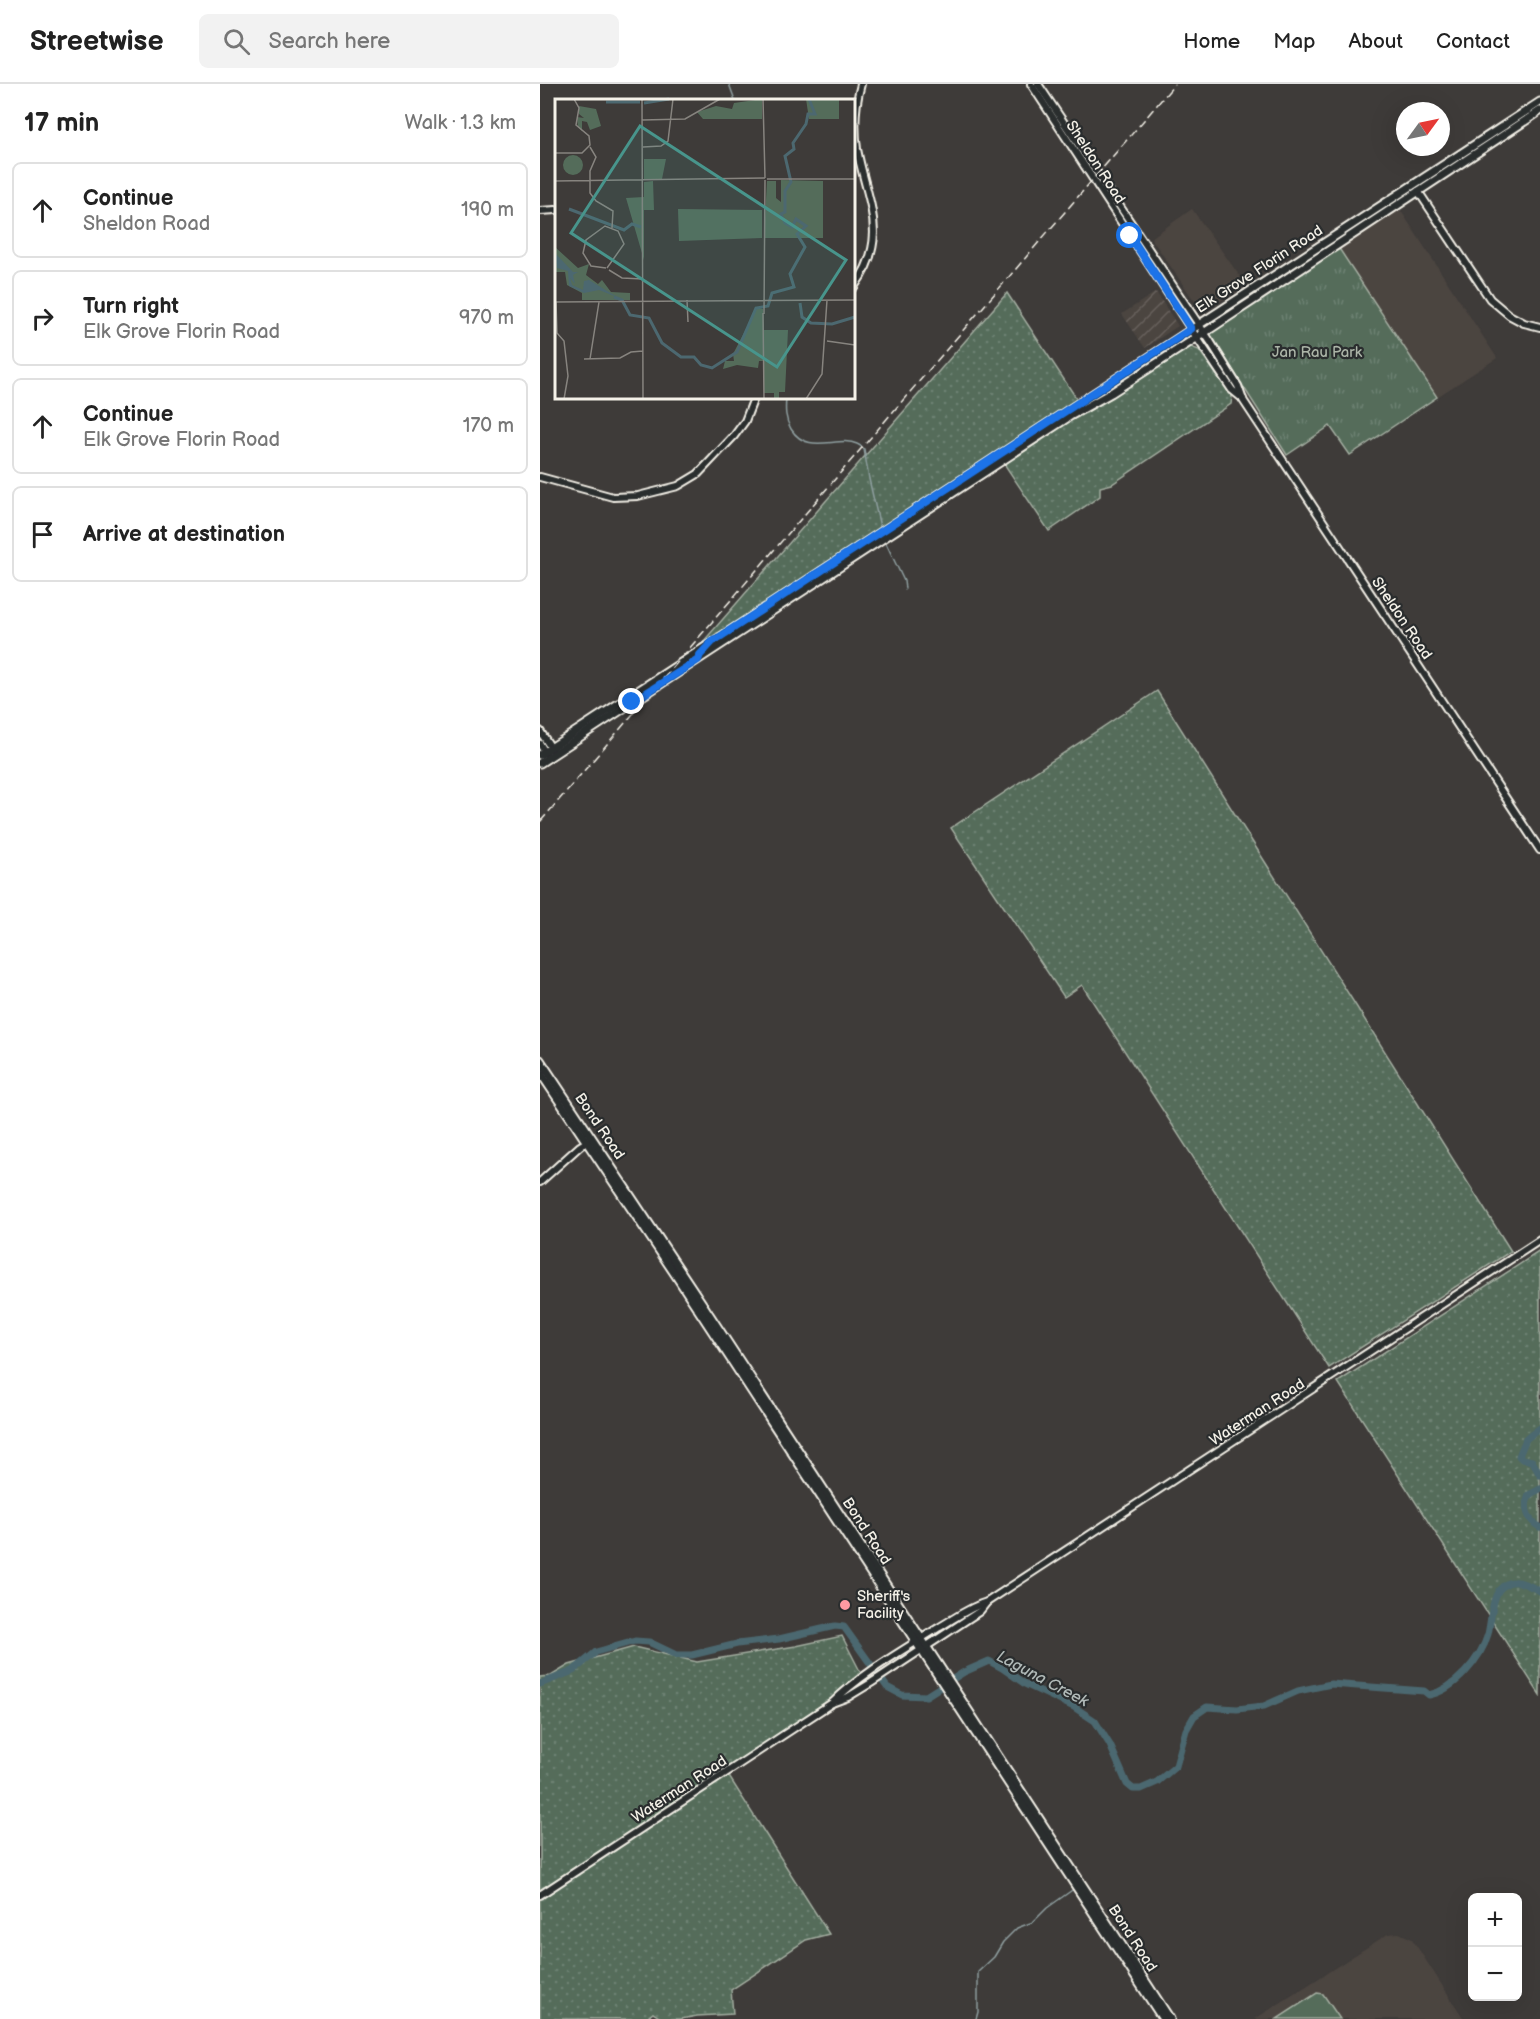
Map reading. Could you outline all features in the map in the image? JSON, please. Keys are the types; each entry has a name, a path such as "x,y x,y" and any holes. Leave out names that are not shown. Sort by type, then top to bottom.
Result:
{"main road":[{"path":"855,285 869,259 874,236 872,209 858,154 855,129 861,84"},
{"name":"Sheldon Road","path":"1031,84 1196,337 1232,390 1243,400"},
{"name":"Sheldon Road","path":"1038,84 1198,324 1238,386 1243,400 1540,850"},
{"name":"Elk Grove Florin Road","path":"540,763 548,753 712,642 1540,102"},
{"name":"Elk Grove Florin Road","path":"548,753 698,660 1540,111"},
{"path":"1456,156 1451,165 1423,183 1418,191 1490,299 1509,315 1524,323 1540,327"},
{"path":"1407,199 1414,184"},
{"path":"540,211 555,210"},
{"path":"1130,236 1141,244 1151,259 1156,261"},
{"path":"1092,403 1097,396 1097,391"},
{"path":"540,477 613,497 638,496 678,486 698,474 734,436 745,421 754,399"},
{"path":"966,484 976,470"},
{"path":"698,660 712,642"},
{"path":"540,731 548,753"},
{"path":"540,744 548,753"},
{"name":"Bond Road","path":"540,1060 675,1274 919,1640"},
{"path":"540,1065 547,1076 553,1080"},
{"name":"Bond Road","path":"540,1072 701,1302 940,1674 1042,1824 1073,1877"},
{"path":"540,1182 580,1146 589,1141"},
{"name":"Waterman Road","path":"832,1703 848,1697 871,1683 980,1611 987,1602 1540,1240"},
{"path":"675,1274 679,1276 695,1299 701,1302"},
{"name":"Waterman Road","path":"540,1895 832,1703 847,1689 919,1640 975,1605 987,1602"},
{"name":"Bond Road","path":"951,1690 1010,1789 1170,2019"},
{"path":"1010,1789 1016,1791 1034,1817 1042,1824"},
{"name":"Bond Road","path":"1083,1892 1162,2019"},
{"path":"1112,1942 1117,1944 1133,1968 1138,1970"}],"shaded area":[{"path":"1399,208 1497,358 1437,397 1338,248"},
{"path":"1192,209 1246,285 1202,312 1151,238"},
{"path":"1156,292 1178,326 1145,348 1122,314"},
{"path":"1399,1933 1412,1939 1464,2019 1255,2019 1388,1934"}],"green space":[{"name":"Jan Rau Park","path":"1338,247 1437,397 1350,455 1330,426 1287,455 1209,333"},
{"path":"1007,293 1086,413 1191,347 1199,350 1232,397 1231,404 1112,484 1100,487 1100,496 1049,531 1003,462 669,681"},
{"path":"1157,691 1511,1251 1329,1368 1082,985 1064,997 951,828"},
{"path":"1540,1251 1540,1695 1338,1382"},
{"path":"842,1636 863,1677 728,1775 829,1934 806,1940 731,1990 733,2014 681,2019 662,2019 653,2013 645,2019 540,2019 540,1677 551,1676 569,1665 634,1647 697,1662"},
{"path":"1317,1993 1323,1994 1340,2019 1277,2019"}],"waterway":[{"path":"729,84 735,99"},
{"path":"786,399 788,422 798,437 814,443 849,442 858,444 864,449 880,527"},
{"path":"885,541 904,581 905,589"},
{"name":"Laguna Creek","path":"1540,1428 1526,1439 1519,1456 1532,1461 1540,1475"},
{"name":"Laguna Creek","path":"1540,1489 1529,1495 1526,1505 1530,1518 1540,1527"},
{"name":"Laguna Creek","path":"540,1684 573,1671 596,1652 635,1641 649,1642 676,1655 692,1655 737,1644 779,1639 835,1626 844,1627 887,1687 902,1695 926,1696 964,1672 989,1661 1025,1684 1074,1707 1095,1721 1110,1745 1127,1784 1133,1789 1141,1789 1157,1782 1176,1766 1186,1730 1194,1716 1207,1707 1237,1709 1264,1706 1298,1691 1331,1684 1424,1691 1429,1695 1438,1692 1457,1680 1473,1663 1488,1634 1492,1609 1502,1587 1516,1582 1540,1591"},
{"path":"976,2019 978,1972 994,1957 1003,1942 1017,1928 1033,1922 1047,1908 1075,1888"}],"railway":[{"path":"540,822 1175,84"}],"place":[{"name":"Sheriff's Facility","path":"845,1605"}],"route":[{"path":"632,702 698,660 712,642 1191,329 1130,236"}]}
